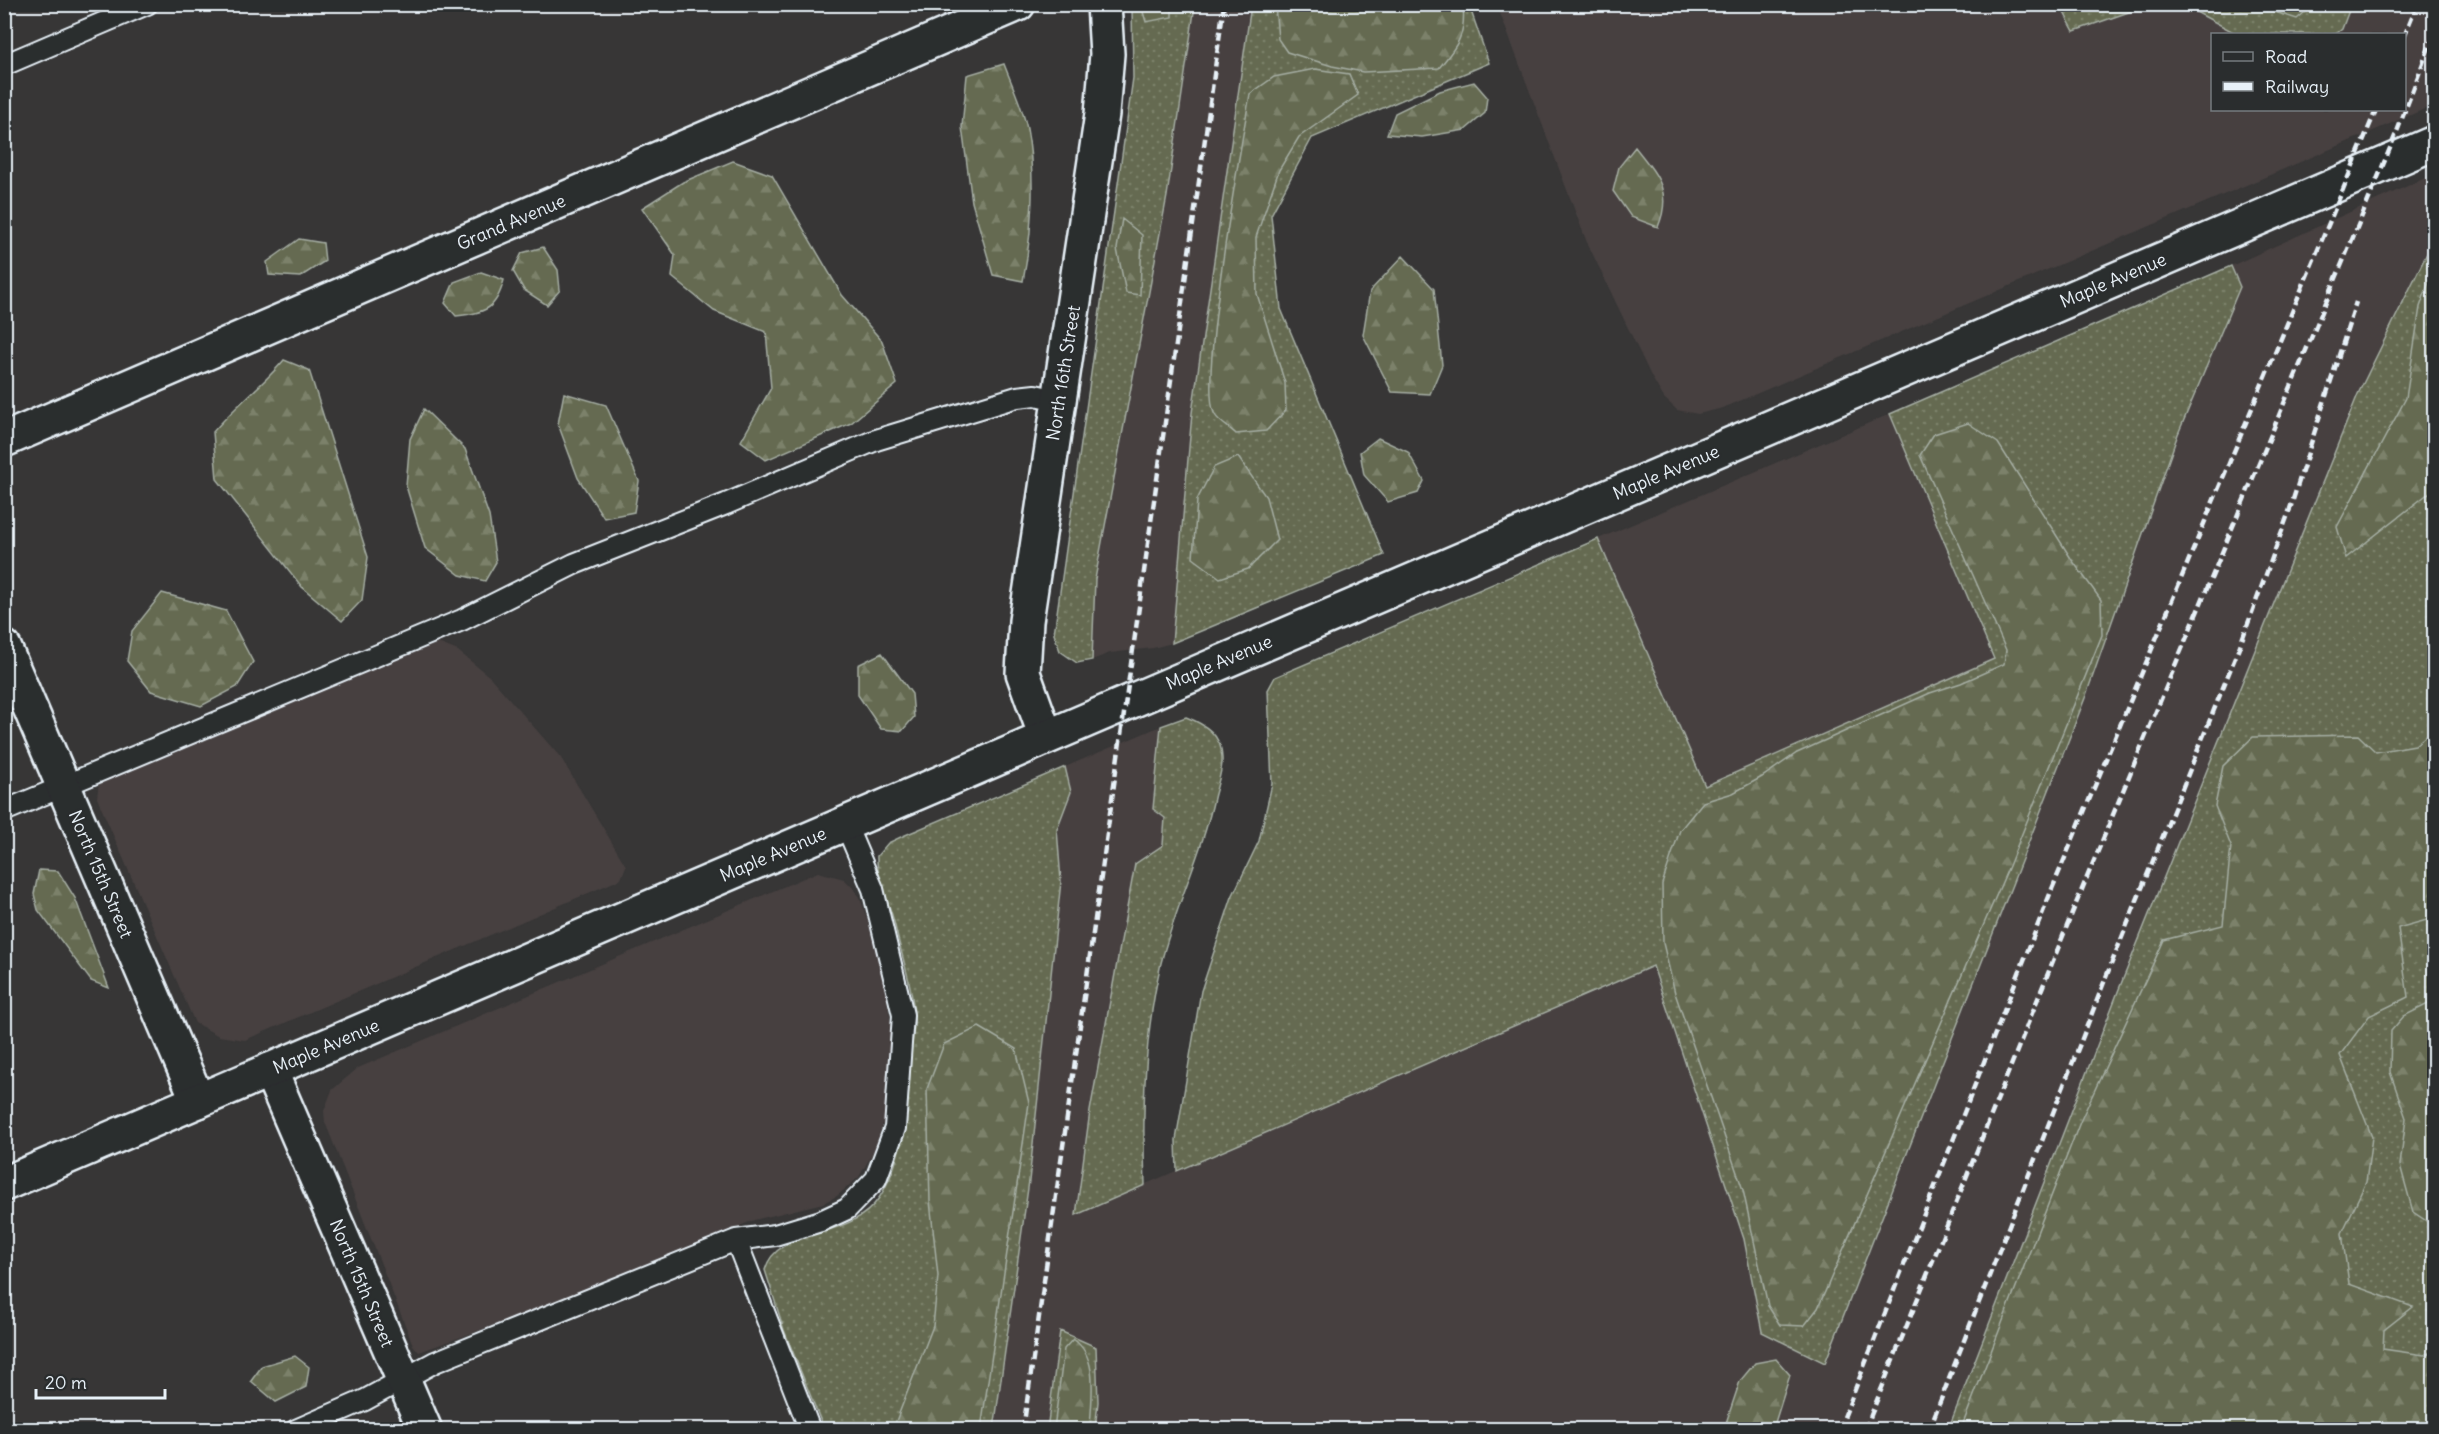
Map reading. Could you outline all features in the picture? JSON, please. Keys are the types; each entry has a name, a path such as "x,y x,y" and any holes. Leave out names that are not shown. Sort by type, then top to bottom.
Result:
{"street":[{"name":"Grand Avenue","path":"4,440 1018,4"},
{"name":"North 16th Street","path":"1046,737 1023,673 1026,621 1102,114 1107,54 1104,4"},
{"name":"Maple Avenue","path":"4,1184 2434,143"},
{"name":"North 15th Street","path":"4,647 198,1101"},
{"name":"North 15th Street","path":"270,1070 425,1430"}],"lane":[{"path":"4,65 147,4"},
{"path":"4,811 462,620 573,564 726,504 876,440 984,405 1017,397 1035,395 1058,400"},
{"path":"296,1430 365,1400 435,1362 736,1240 775,1235 821,1221 847,1209 876,1179 895,1128 903,1015 873,889 845,823"},
{"path":"736,1240 810,1430"}],"shaded area":[{"path":"2060,4 2074,31 2149,5 2183,5 2235,33 2211,33 2211,111 2406,111 2406,33 2337,33 2342,29 2351,5 2434,5 2434,105 1723,408 1698,414 1677,410 1664,398 1652,378 1586,240 1497,5"},
{"path":"1195,5 1251,5 1192,413 1172,643 1153,648 1110,653 1092,660 1095,579 1167,196"},
{"path":"2434,174 2434,239 2358,394 2119,989 1948,1429 1095,1429 1098,1402 1061,1331 1047,1429 994,1430 1029,1181 1061,881 1057,829 1071,792 1065,767 1161,726 1153,809 1165,818 1163,845 1135,865 1090,1111 1076,1214 1653,966 1744,1239 1762,1331 1825,1363 2085,698 2178,434 2240,287 2231,266"},
{"path":"1890,414 1995,659 1704,786 1598,539"},
{"path":"433,641 458,651 490,677 561,758 626,866 621,879 245,1040 219,1036 195,1023 97,798 99,782 128,765"},
{"path":"818,872 844,879 855,890 862,903 879,957 891,1023 891,1097 875,1149 859,1177 837,1196 823,1203 754,1220 545,1307 419,1352 413,1345 325,1122 324,1111 332,1090 358,1068"}],"green space":[{"path":"1132,5 1195,5 1167,196 1095,579 1092,660 1077,663 1060,651 1054,634 1133,78"},
{"path":"1141,5 1172,5 1172,17 1146,22"},
{"path":"1251,5 1469,5 1489,63 1312,138 1271,215 1281,309 1384,555 1172,643 1192,413"},
{"path":"1275,5 1463,5 1464,15 1462,32 1456,46 1439,68 1363,72 1332,66 1287,52 1278,39"},
{"path":"2060,5 2149,5 2074,31"},
{"path":"2183,5 2351,5 2342,29 2337,33 2235,33"},
{"path":"2258,5 2313,5 2297,19"},
{"path":"1004,64 1023,113 1030,147 1032,205 1023,281 993,275 972,202 962,127 967,75"},
{"path":"1315,69 1349,74 1358,95 1299,137 1279,170 1256,237 1257,294 1285,383 1286,410 1266,431 1236,434 1215,415 1211,395 1212,359 1223,261 1250,94 1274,77"},
{"path":"1474,82 1487,97 1485,113 1465,130 1422,137 1387,134 1395,113 1440,91"},
{"path":"1635,147 1656,175 1663,193 1664,203 1658,227 1631,217 1613,191 1619,167"},
{"path":"733,161 772,175 842,295 882,341 897,384 851,423 766,460 741,441 771,388 766,332 714,311 672,277 675,255 642,208 683,182"},
{"path":"1122,219 1142,235 1140,295 1126,293 1117,249"},
{"path":"299,239 323,243 325,261 300,277 269,275 267,262"},
{"path":"2434,239 2434,1429 1948,1430 2119,989 2358,394"},
{"path":"543,247 558,270 560,290 547,305 524,290 513,271 522,253"},
{"path":"1403,256 1434,289 1442,365 1430,394 1392,392 1363,335 1370,291"},
{"path":"2231,266 2240,287 2178,434 2085,698 1825,1363 1762,1332 1744,1239 1653,966 1177,1171 1176,1140 1201,991 1232,897 1259,841 1272,784 1268,690 1275,677 1598,539 1705,786 1994,659 1890,414"},
{"path":"2434,268 2434,489 2346,558 2337,527 2406,398 2420,307"},
{"path":"481,272 504,280 497,298 493,304 482,311 456,316 445,303 454,282"},
{"path":"284,360 309,370 368,557 362,600 342,621 302,587 217,479 213,432"},
{"path":"564,393 606,405 639,481 634,512 604,518 578,478 558,424"},
{"path":"424,409 465,449 489,516 496,562 485,581 460,575 425,548 406,486 410,439"},
{"path":"1968,423 1998,443 2072,560 2101,600 2102,635 2009,866 1818,1308 1804,1326 1780,1325 1768,1306 1743,1190 1675,993 1663,943 1662,884 1680,830 1703,802 1733,793 1762,777 1797,753 1930,693 1961,683 2004,664 2006,650 1920,455 1934,434"},
{"path":"1378,438 1408,452 1424,481 1418,493 1388,502 1364,475 1360,452"},
{"path":"1238,457 1266,497 1277,540 1248,569 1220,578 1193,558 1197,500 1214,467"},
{"path":"162,593 226,611 253,662 237,687 201,706 151,691 127,661 132,631"},
{"path":"882,653 912,694 914,717 902,731 881,729 858,695 858,665"},
{"path":"1186,717 1199,723 1215,736 1219,742 1222,763 1209,819 1167,942 1155,990 1146,1073 1145,1185 1076,1215 1090,1111 1135,864 1163,845 1165,818 1153,809 1161,726"},
{"path":"2434,729 2434,918 2398,928 2408,997 2369,1016 2340,1055 2372,1137 2366,1182 2342,1233 2349,1284 2413,1307 2384,1330 2383,1349 2424,1355 2434,1351 2434,1421 2421,1430 1961,1429 2080,1122 2164,940 2223,925 2231,846 2215,806 2223,766 2253,737 2358,735 2376,752 2415,745"},
{"path":"1065,767 1071,792 1057,829 1061,881 1029,1181 994,1429 824,1429 784,1330 765,1270 772,1256 784,1246 850,1222 866,1212 879,1198 888,1183 899,1150 903,1132 914,1016 909,983 893,917 879,873 877,856 888,843"},
{"path":"39,870 58,871 75,898 109,988 91,981 38,910 34,894"},
{"path":"2434,1001 2434,1226 2413,1212 2400,1165 2406,1118 2390,1072 2391,1031 2404,1016"},
{"path":"979,1027 1016,1049 1029,1103 981,1429 893,1429 933,1326 938,1276 930,1201 927,1089 944,1044"},
{"path":"1060,1331 1096,1347 1098,1402 1095,1429 1047,1430"},
{"path":"1073,1339 1082,1347 1091,1368 1090,1429 1054,1429 1064,1349"},
{"path":"295,1356 309,1367 306,1387 276,1402 251,1381 262,1366"},
{"path":"1776,1359 1790,1375 1773,1429 1724,1429 1740,1381 1755,1363"}],"railway":[{"path":"1023,1430 1224,4"},
{"path":"2406,33 2417,4"},
{"path":"2406,108 2434,34"},
{"path":"1839,1430 2052,889 2376,111"},
{"path":"1865,1430 2073,911 2405,111"},
{"path":"1929,1430 2110,967 2239,648 2290,509 2356,302"}]}
